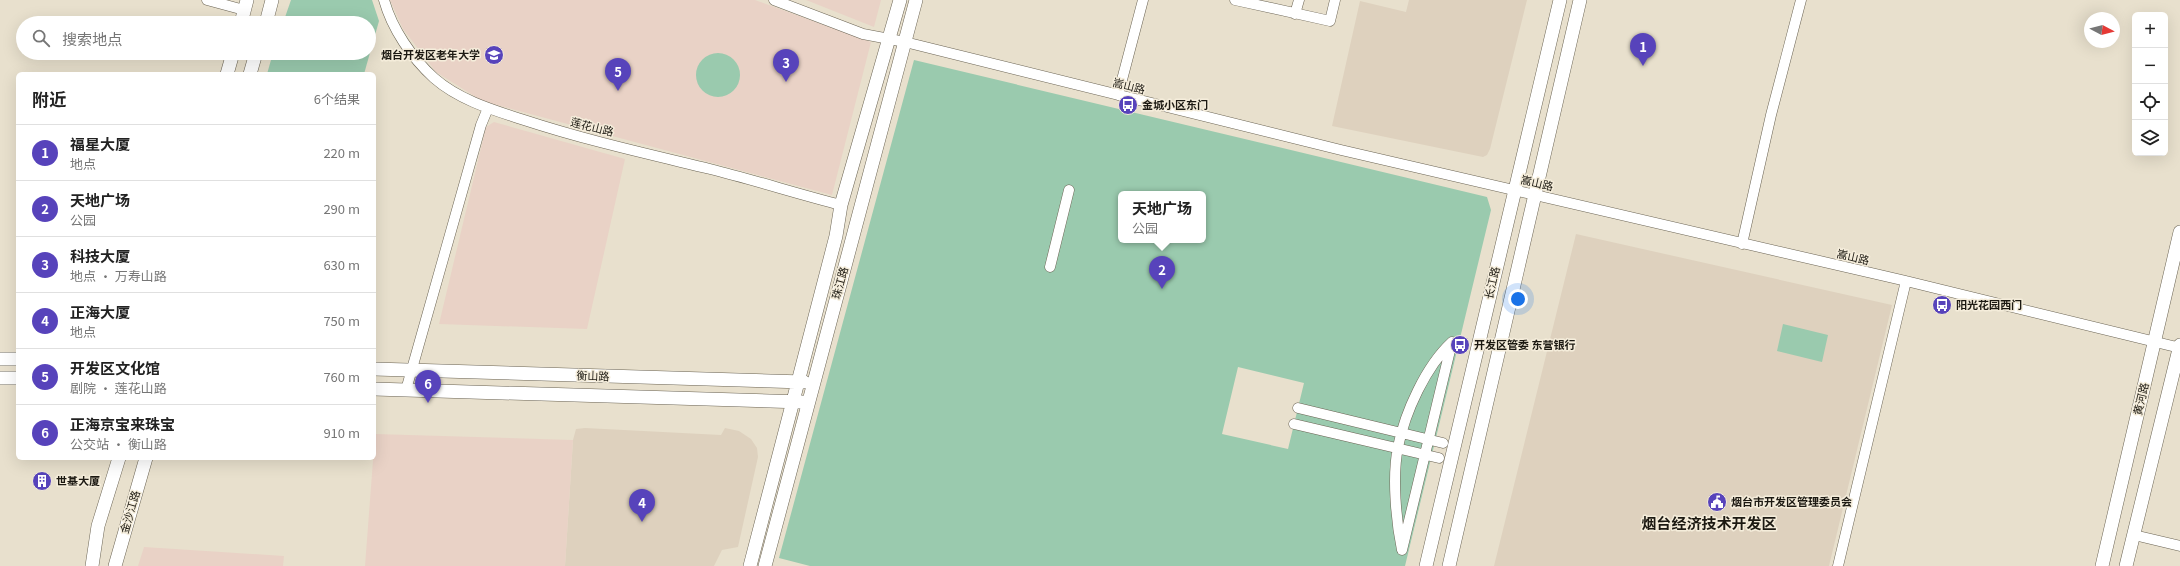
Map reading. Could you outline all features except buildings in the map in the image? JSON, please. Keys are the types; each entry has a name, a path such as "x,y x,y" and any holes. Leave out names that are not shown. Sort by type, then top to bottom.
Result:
{"main road":[{"path":"268,16 272,0"},
{"path":"751,564 836,236 841,205 880,66 890,40 900,0"},
{"name":"珠江路","path":"765,566 916,0"},
{"name":"长江路","path":"1426,566 1560,0"},
{"name":"长江路","path":"1449,566 1533,195 1580,0"},
{"path":"243,16 246,5"},
{"path":"227,72 230,60"},
{"path":"251,72 254,60"},
{"name":"黄河路","path":"2102,566 2180,232"},
{"path":"2126,566 2180,347"},
{"path":"0,358 16,359"},
{"name":"衡山路","path":"376,369 813,383"},
{"path":"0,378 16,378"},
{"name":"衡山路","path":"376,389 808,402"},
{"name":"金沙江路","path":"115,566 145,460"},
{"path":"92,566 98,526 117,461"}],"street":[{"path":"207,0 246,5"},
{"name":"莲花山路","path":"384,0 387,10 406,46 434,78 464,97 488,108 570,135 713,170 841,205"},
{"name":"嵩山路","path":"774,0 864,34 905,42 1341,150 1906,281 2155,343 2180,347"},
{"path":"1118,95 1143,0"},
{"path":"1235,0 1330,21 1335,0"},
{"path":"1295,14 1299,0"},
{"path":"1742,244 1771,115 1801,0"},
{"path":"406,390 488,108"},
{"path":"1050,267 1069,190"},
{"path":"1838,566 1906,281"},
{"path":"1452,342 1402,550 1397,527 1398,448 1401,433 1418,390 1441,352 1452,342"},
{"path":"1298,408 1443,444"},
{"path":"1294,424 1439,458"},
{"path":"2134,535 2180,546"},
{"path":"751,564 765,566"}],"shaded area":[{"path":"390,0 755,0 871,42 832,195 482,101 436,72 403,29"},
{"path":"806,0 881,0 874,27"},
{"path":"1409,0 1527,0 1490,149 1487,155 1483,157 1332,126 1360,1 1406,12"},
{"path":"494,122 625,159 587,329 439,324 486,127"},
{"path":"1576,234 1892,305 1829,566 1494,566"},
{"path":"585,428 721,435 725,428 739,431 751,439 757,448 758,457 738,547 722,550 714,566 565,566 573,440 576,429"},
{"path":"376,434 573,440 565,566 365,566 373,460 376,460"},
{"path":"144,547 284,556 283,566 138,566"}],"green space":[{"path":"291,0 372,0 379,21 376,32 376,16 285,16"},
{"path":"718,53 730,57 736,63 740,75 736,87 730,93 718,97 706,93 700,87 696,75 700,63 706,57"},
{"path":"271,60 368,60 365,72 268,72"},
{"path":"914,60 1487,197 1491,210 1405,566 810,566 779,558","holes":["1238,367 1304,383 1288,449 1222,434"]},
{"path":"1783,324 1828,335 1822,362 1777,351"}],"place":[{"name":"烟台开发区老年大学","path":"494,55"},
{"name":"福星大厦","path":"1643,66"},
{"name":"科技大厦","path":"786,82"},
{"name":"开发区文化馆","path":"618,91"},
{"name":"金城小区东门","path":"1128,105"},
{"name":"天地广场","path":"1162,289"},
{"name":"阳光花园西门","path":"1942,305"},
{"name":"开发区管委 东营银行","path":"1460,345"},
{"name":"正海京宝来珠宝","path":"428,403"},
{"name":"世基大厦","path":"42,481"},
{"name":"烟台市开发区管理委员会","path":"1717,502"},
{"name":"正海大厦","path":"642,522"}],"district":[{"name":"烟台经济技术开发区","path":"1709,524"}]}
